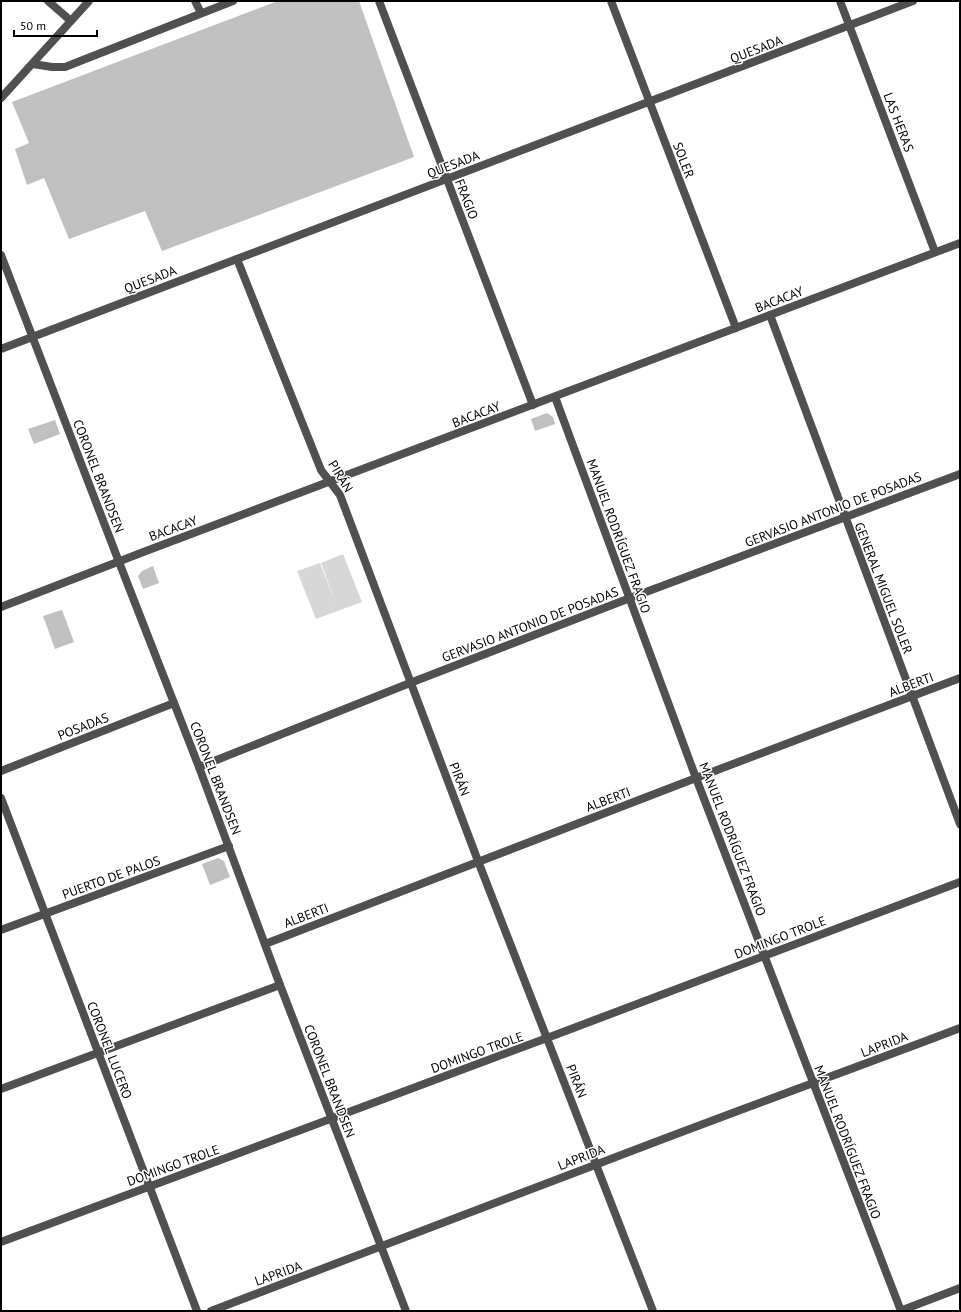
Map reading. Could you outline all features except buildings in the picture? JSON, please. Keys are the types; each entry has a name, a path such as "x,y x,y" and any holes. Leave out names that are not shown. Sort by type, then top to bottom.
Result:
{"street":[{"path":"48,1 71,21"},
{"path":"1,98 89,1"},
{"path":"195,1 201,13"},
{"path":"33,64 64,67 233,1"},
{"name":"FRAGIO","path":"379,1 533,405"},
{"name":"SOLER","path":"611,1 736,328"},
{"name":"LAS HERAS","path":"840,1 936,252"},
{"name":"QUESADA","path":"1,349 913,1"},
{"name":"BACACAY","path":"1,607 960,243"},
{"name":"CORONEL BRANDSEN","path":"1,255 119,562 200,767 280,985 406,1311"},
{"name":"PIRÁN","path":"237,259 321,470 340,495 478,861 653,1311"},
{"name":"GENERAL MIGUEL SOLER","path":"770,315 960,824"},
{"name":"MANUEL RODRÍGUEZ FRAGIO","path":"555,397 696,778 900,1311"},
{"name":"GERVASIO ANTONIO DE POSADAS","path":"200,767 410,683 630,598 960,474"},
{"name":"ALBERTI","path":"265,944 478,861 960,678"},
{"name":"POSADAS","path":"1,771 174,703"},
{"name":"CORONEL LUCERO","path":"1,798 197,1311"},
{"name":"PUERTO DE PALOS","path":"1,930 229,846"},
{"name":"DOMINGO TROLE","path":"1,1242 960,882"},
{"path":"1,1090 98,1052 280,985"},
{"name":"LAPRIDA","path":"211,1311 382,1248 596,1164 960,1028"},
{"path":"900,1311 960,1288"}],"shaded area":[{"path":"343,554 362,602 316,619 297,571 320,563 338,609 321,563"}]}
